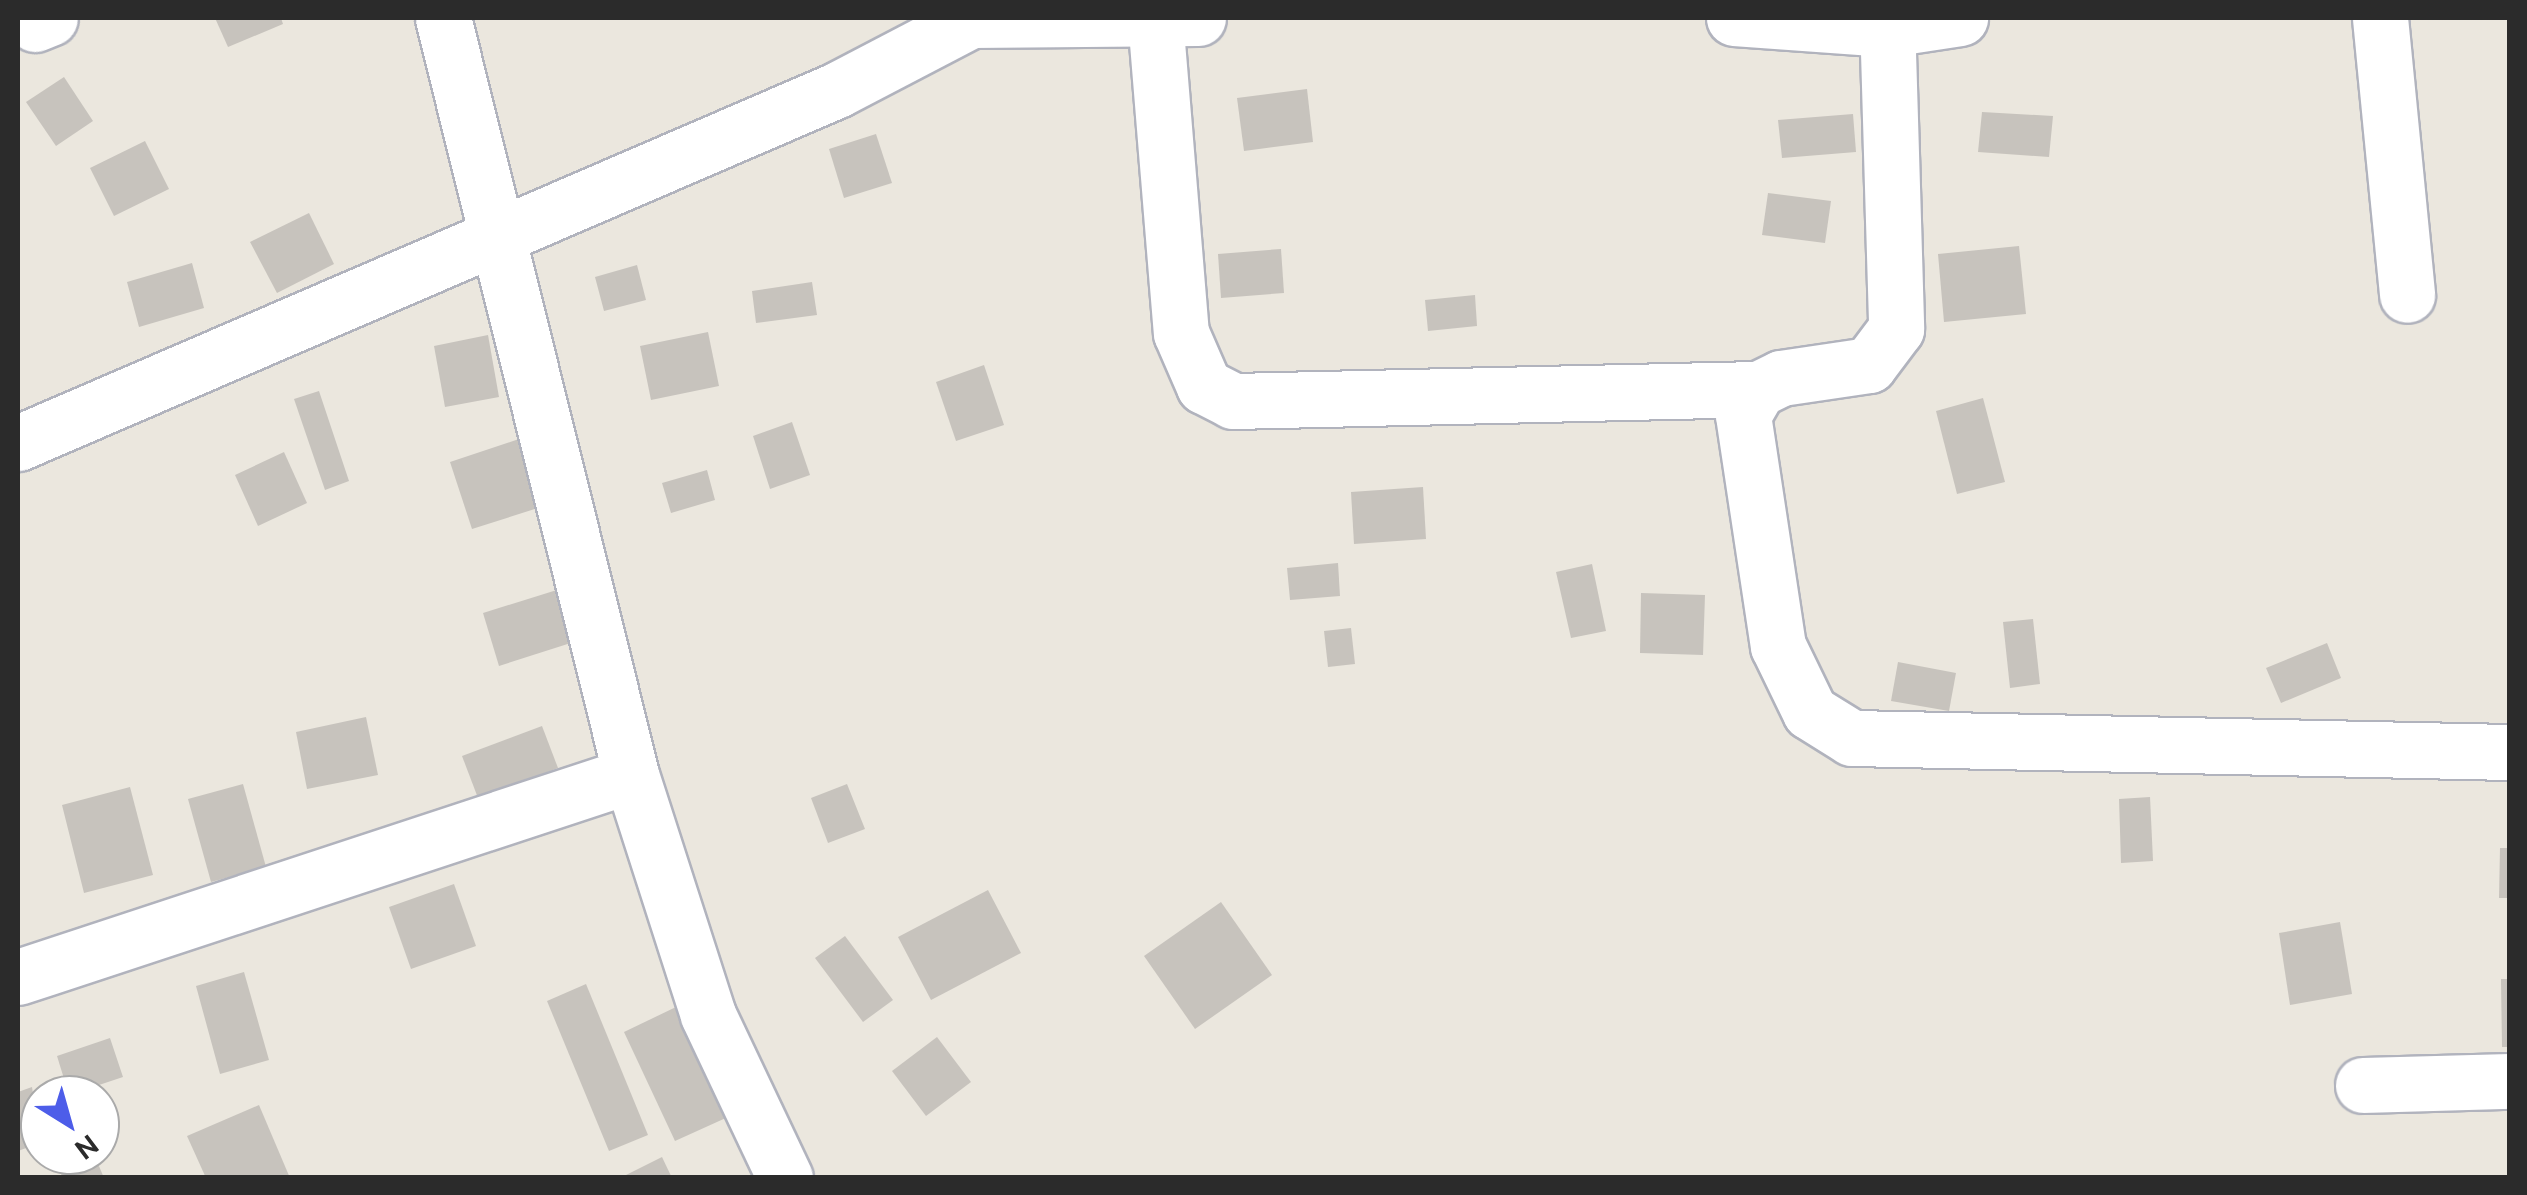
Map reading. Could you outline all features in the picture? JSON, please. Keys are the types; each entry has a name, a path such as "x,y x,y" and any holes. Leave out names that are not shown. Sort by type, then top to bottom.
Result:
{"street":[{"path":"443,18 502,236 632,775 708,1015 785,1178"},
{"path":"18,444 837,90 972,20 1169,18 1181,333 1204,386 1233,401 1758,388 1869,366 1896,328 1888,23"},
{"path":"1734,18 1888,23 1960,18"},
{"path":"2380,18 2407,295"},
{"path":"1758,388 1743,414 1778,646 1810,712 1852,738 2510,752"},
{"path":"18,977 632,775"},
{"path":"2363,1086 2510,1081"}],"building":[{"path":"215,18 281,18 283,24 228,47"},
{"path":"64,77 93,121 56,146 26,102"},
{"path":"1307,89 1313,142 1244,151 1237,98"},
{"path":"1982,112 2053,116 2049,157 1978,152"},
{"path":"1853,114 1856,152 1782,158 1778,120"},
{"path":"876,134 892,183 844,198 829,149"},
{"path":"145,141 169,189 114,216 90,168"},
{"path":"1768,193 1831,201 1825,243 1762,235"},
{"path":"309,213 334,264 277,293 250,242"},
{"path":"2019,246 2026,314 1944,322 1938,254"},
{"path":"1281,249 1284,293 1221,298 1218,254"},
{"path":"192,263 204,308 139,327 127,282"},
{"path":"637,265 646,300 604,311 595,277"},
{"path":"812,282 817,315 756,323 752,291"},
{"path":"1475,295 1477,326 1428,331 1425,300"},
{"path":"708,332 719,386 651,400 640,346"},
{"path":"488,335 499,397 445,407 434,346"},
{"path":"984,365 1004,425 956,441 936,382"},
{"path":"319,391 349,481 325,490 294,399"},
{"path":"1983,398 2005,482 1957,494 1936,411"},
{"path":"792,422 810,475 770,489 753,436"},
{"path":"519,439 541,507 472,529 450,462"},
{"path":"284,452 307,503 258,526 235,475"},
{"path":"707,470 715,500 671,513 662,483"},
{"path":"1423,487 1426,539 1354,544 1351,492"},
{"path":"1338,563 1340,596 1290,600 1287,568"},
{"path":"1592,564 1606,631 1571,638 1556,572"},
{"path":"560,589 577,641 499,666 483,613"},
{"path":"1641,593 1705,595 1703,655 1640,653"},
{"path":"2033,619 2040,684 2010,688 2003,622"},
{"path":"1351,628 1355,664 1328,667 1324,631"},
{"path":"2327,643 2341,678 2281,703 2266,668"},
{"path":"1898,662 1956,673 1949,711 1891,701"},
{"path":"366,717 378,775 307,789 296,732"},
{"path":"542,726 558,768 478,798 462,756"},
{"path":"243,784 266,867 211,882 188,799"},
{"path":"847,784 865,829 828,843 811,798"},
{"path":"130,787 153,875 84,893 62,805"},
{"path":"2150,797 2153,861 2121,863 2119,799"},
{"path":"2500,848 2510,848 2510,898 2499,898"},
{"path":"454,884 476,946 411,969 389,907"},
{"path":"988,890 1021,953 931,1000 898,937"},
{"path":"1221,902 1272,975 1195,1029 1144,956"},
{"path":"2340,922 2352,994 2290,1005 2279,933"},
{"path":"845,936 893,1000 863,1022 815,958"},
{"path":"244,972 269,1060 220,1074 196,986"},
{"path":"2501,979 2510,979 2510,1047 2502,1047"},
{"path":"586,984 648,1135 609,1151 547,1001"},
{"path":"676,1007 728,1117 675,1141 624,1032"},
{"path":"937,1037 971,1082 926,1116 892,1071"},
{"path":"110,1038 123,1077 63,1075 57,1056"},
{"path":"20,1091 18,1151 18,1092"},
{"path":"259,1105 290,1178 206,1178 187,1136"},
{"path":"662,1157 672,1178 620,1178"},
{"path":"61,1175 104,1178 62,1178"}]}
